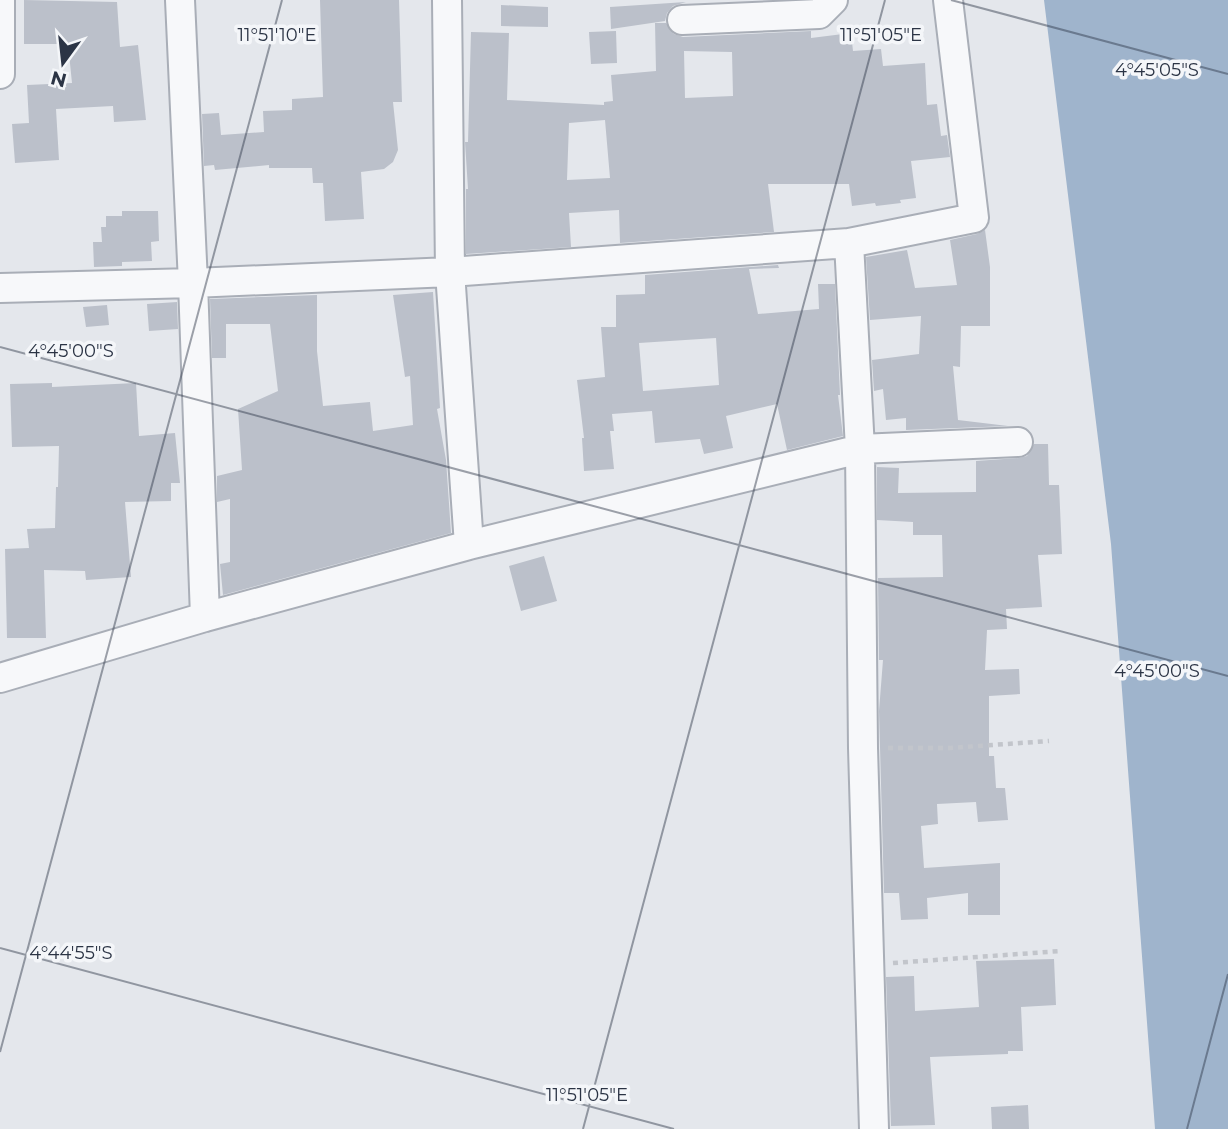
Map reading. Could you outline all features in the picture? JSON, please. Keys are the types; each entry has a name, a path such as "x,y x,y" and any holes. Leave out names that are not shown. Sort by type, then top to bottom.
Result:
{"street":[{"path":"0,0 0,74"},
{"path":"180,0 205,617"},
{"path":"447,0 450,272 469,545"},
{"path":"682,20 819,14 833,0"},
{"path":"0,288 450,272 849,243 974,218 948,0"},
{"path":"849,243 860,449 863,748 874,1129"},
{"path":"0,678 205,617 469,545 860,449 1018,442"}],"path":[{"path":"863,748 950,748 1049,741"},
{"path":"871,964 1060,951"}],"water":[{"path":"1044,0 1228,0 1228,1129 1155,1129 1111,544"}],"building":[{"path":"24,0 117,2 120,47 138,45 146,120 114,122 113,106 56,109 59,160 15,163 12,124 29,123 27,85 72,83 68,44 24,44"},
{"path":"320,0 399,0 402,102 393,102 398,150 393,162 384,169 361,172 364,219 325,221 323,183 313,183 312,168 269,168 269,165 215,170 214,165 204,166 202,114 219,113 221,135 264,132 263,111 292,110 292,99 323,97"},
{"path":"686,2 673,6 665,21 611,29 610,7"},
{"path":"501,5 548,7 548,27 501,26"},
{"path":"655,23 666,23 674,34 683,37 811,31 811,38 851,33 853,51 881,49 883,66 925,63 927,105 937,104 941,136 947,135 950,157 911,161 916,198 900,200 901,203 852,206 849,184 768,184 774,232 620,243 619,210 569,213 571,247 466,254 468,189 465,142 468,142 471,32 509,33 507,100 604,105 604,102 613,101 611,75 656,71","holes":["684,51 732,52 733,96 685,98","605,120 610,178 567,180 569,123"]},
{"path":"616,31 617,63 591,64 589,32"},
{"path":"122,211 158,211 159,241 151,242 152,261 94,267 93,242 102,242 101,227 106,227 106,216 122,216"},
{"path":"985,230 990,267 990,326 961,326 960,367 953,366 958,420 1008,426 906,430 906,418 886,420 883,389 874,391 872,360 919,354 921,316 870,320 866,257 907,250 915,288 957,285 950,240"},
{"path":"778,265 779,268 749,269 758,314 819,309 818,284 835,284 838,395 843,436 787,450 777,404 726,416 733,448 704,454 700,439 655,443 652,411 612,414 614,431 610,431 614,469 584,471 584,438 577,380 605,377 601,327 616,327 616,295 645,294 645,275","holes":["716,338 719,385 643,391 639,343"]},
{"path":"433,292 440,408 437,409 446,460 451,533 223,595 220,564 230,562 230,499 217,502 217,476 242,470 238,409 278,391 270,324 226,324 226,358 212,358 210,299 317,295 317,351 323,406 370,402 373,431 413,425 410,376 405,377 393,295"},
{"path":"177,302 178,329 149,331 147,304"},
{"path":"107,305 109,325 86,327 83,307"},
{"path":"52,383 52,387 136,383 139,436 175,433 180,483 171,483 171,501 125,502 131,577 86,580 85,571 44,570 46,638 7,638 5,549 29,548 27,529 55,528 59,446 12,447 10,384"},
{"path":"1034,444 1048,444 1049,485 1059,485 1062,554 1038,555 1042,607 1006,609 1007,629 987,630 985,670 1019,669 1020,694 989,696 989,756 994,756 996,788 1005,788 1008,820 978,822 976,802 937,804 938,824 921,826 924,868 1000,863 1000,915 968,915 968,893 927,898 928,919 901,920 899,893 884,893 879,711 883,660 879,660 878,578 943,577 942,535 913,535 913,522 877,520 877,467 899,468 898,493 976,492 976,461 1027,456"},
{"path":"544,556 557,601 521,611 509,566"},
{"path":"1054,959 1056,1005 1021,1007 1023,1051 930,1057 935,1125 891,1126 886,977 914,976 915,1011 979,1007 976,961"},
{"path":"1028,1105 1029,1129 992,1129 991,1107"}]}
